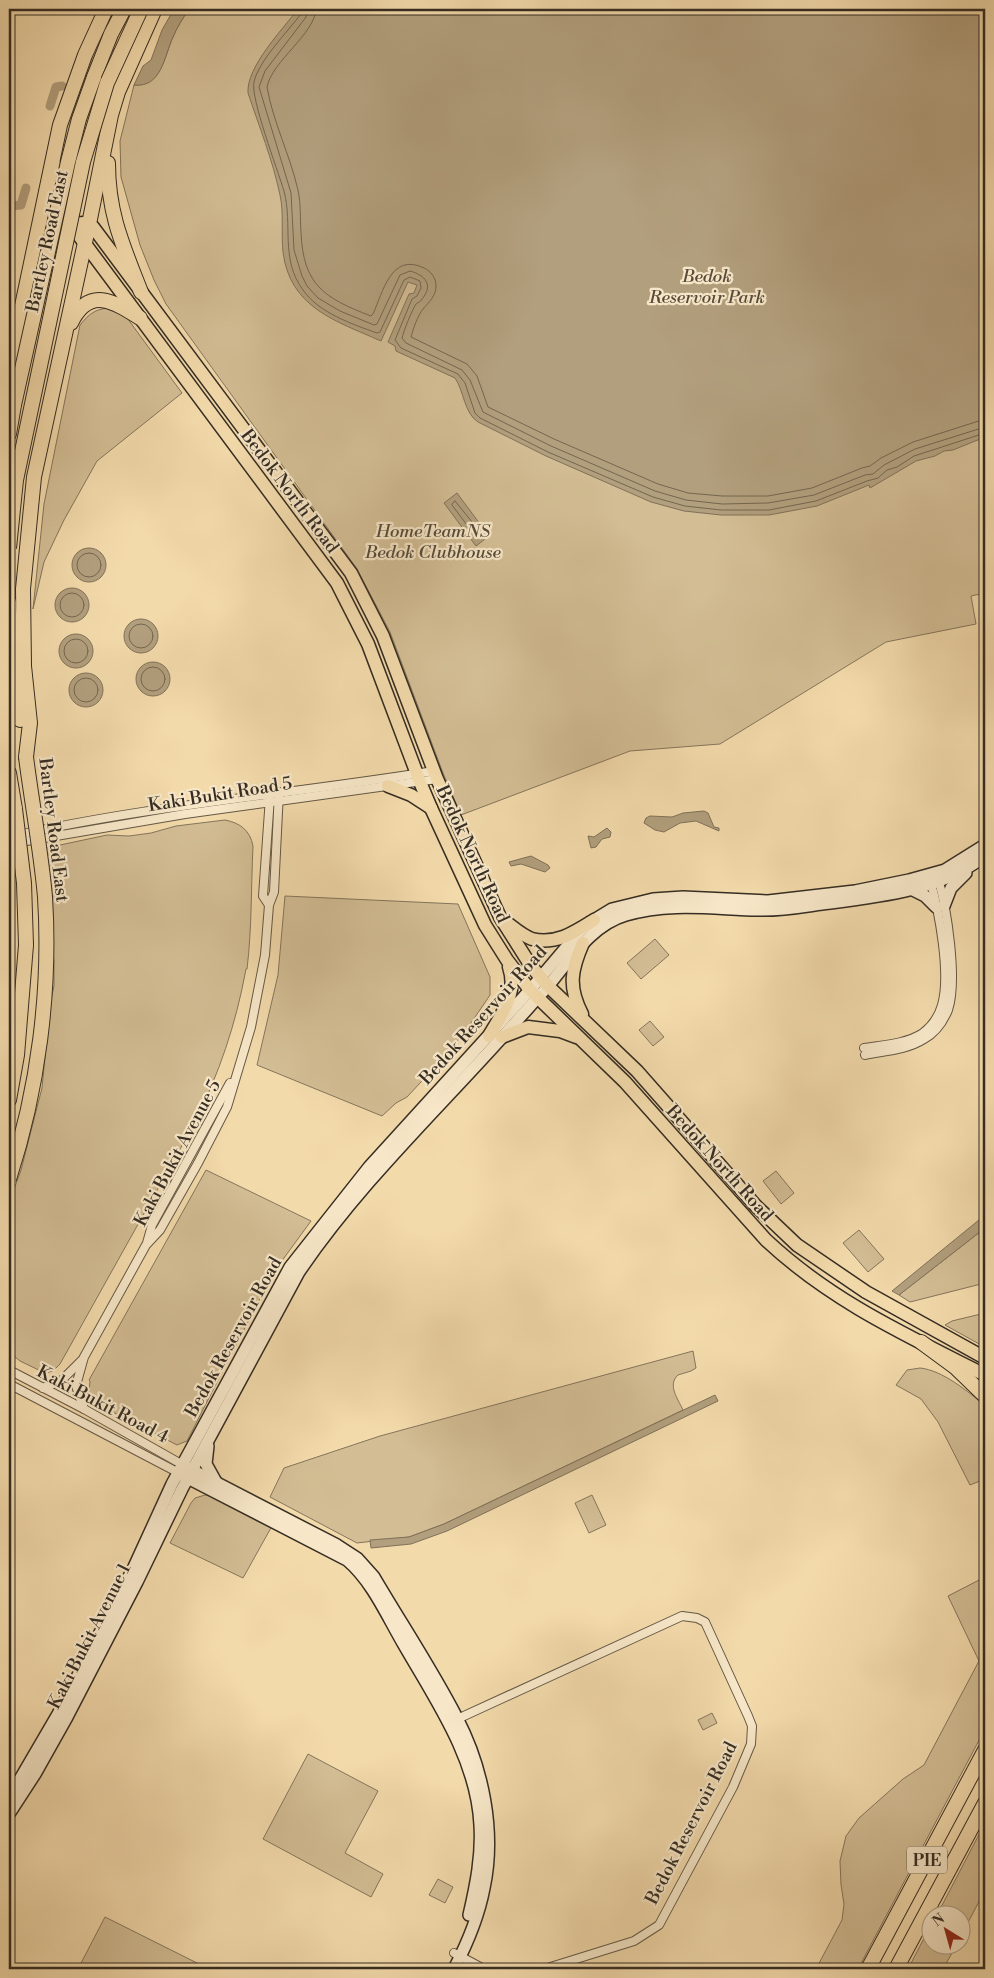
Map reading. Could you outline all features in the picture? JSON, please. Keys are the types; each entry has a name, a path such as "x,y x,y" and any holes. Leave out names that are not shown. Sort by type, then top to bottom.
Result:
{"highway":[{"path":"9,368 60,125 85,55 106,9"},
{"name":"Bartley Road East","path":"9,434 79,119 111,34 124,9"},
{"name":"Bartley Road East","path":"9,548 16,480 83,162 107,83 141,9"},
{"path":"26,757 30,723 24,666 23,589 34,477 111,116 118,92 156,9"},
{"path":"107,140 108,180 114,219 142,292"},
{"path":"66,333 78,311 88,302 96,300 113,302 140,318"},
{"name":"Bartley Road East","path":"9,602 15,683 45,896 46,960 37,1057 27,1112 9,1179"},
{"name":"Bartley Road East","path":"9,773 24,883 26,945 17,1054 9,1100"},
{"path":"922,1342 955,1367 985,1396"},
{"name":"PIE","path":"868,1969 985,1750"},
{"name":"PIE","path":"896,1969 985,1803"}],"main road":[{"name":"Bedok North Road","path":"53,152 58,192 63,212 84,244 328,570 355,616 368,644 418,777 485,925 507,960 534,994 625,1082 733,1203 786,1258 819,1285 847,1303 985,1375"},
{"path":"33,250 47,233 70,222 89,224"},
{"name":"Bedok North Road","path":"89,224 142,292 351,573 384,636 436,775 500,917 522,953 544,982 637,1071 756,1206 797,1245 859,1288 985,1358"},
{"path":"328,570 328,554 331,547"},
{"path":"388,786 411,795 432,808"},
{"name":"Bedok Reservoir Road","path":"544,982 600,928 614,919 655,908 684,906 778,910 856,900 911,889 934,879 985,845"},
{"path":"911,889 940,907 951,888 984,857"},
{"name":"Bedok Reservoir Road","path":"185,1472 210,1435 291,1285 318,1245 376,1173 502,1037 544,982 576,935 594,920 618,907 653,899 683,897 758,901 855,891 934,879 958,873 984,857"},
{"path":"500,917 532,939 545,940 554,940 567,936 594,920"},
{"path":"584,943 577,958 572,982 576,1002 587,1023"},
{"path":"489,1036 508,1004 512,992 512,976 507,960"},
{"name":"Bedok Reservoir Road","path":"185,1472 277,1290 296,1258 369,1167 489,1036 534,994"},
{"path":"502,1037 528,1027 560,1031 580,1039"},
{"path":"210,1435 206,1464 217,1484"},
{"path":"185,1472 217,1484 342,1547 357,1558 374,1577 453,1721"},
{"path":"185,1472 347,1560 355,1567 371,1588 470,1749 482,1785 488,1822 485,1887 475,1919 457,1955 445,1969"},
{"name":"Kaki Bukit Avenue 1","path":"9,1798 58,1714 185,1472"},
{"name":"Kaki Bukit Avenue 1","path":"9,1814 35,1774 67,1717 137,1582 185,1472"},
{"path":"454,1969 457,1955"}],"street":[{"name":"Kaki Bukit Road 5","path":"9,837 43,829 217,800 436,775"},
{"name":"Kaki Bukit Road 5","path":"9,844 185,814 388,786 418,777"},
{"name":"Kaki Bukit Avenue 5","path":"84,1357 146,1245 152,1225 235,1076 251,1027 260,987 269,905 274,892 279,800 275,792"},
{"name":"Kaki Bukit Avenue 5","path":"269,905 264,896 270,802 275,792"},
{"path":"934,879 940,907 949,934 951,995 946,1013 936,1029 922,1041 885,1051 864,1051 914,1037 925,1031 939,1015 944,999 940,907"},
{"path":"43,1388 62,1380 84,1357"},
{"path":"84,1357 77,1382 77,1390 84,1409"},
{"name":"Kaki Bukit Road 4","path":"9,1370 84,1409 185,1472"},
{"name":"Kaki Bukit Road 4","path":"9,1384 185,1472"},
{"name":"Bedok Reservoir Road","path":"453,1721 645,1632 682,1616 690,1616 705,1622 752,1726 751,1744 733,1787 659,1925 634,1941 544,1969"},
{"path":"457,1955 484,1969"}],"green space":[{"name":"Bedok Reservoir Park","path":"189,9 985,9 985,593 971,596 976,624 886,642 720,744 630,751 461,815 443,773 390,632 357,569 166,304 140,245 121,177 120,141 134,85 151,81 156,76 161,69 176,30"},
{"path":"109,308 122,311 182,393 97,461 64,520 44,562 33,609 44,504 80,325 93,313"},
{"path":"225,820 244,828 252,840 253,846 251,923 247,969 226,1048 194,1124 60,1364 53,1371 45,1373 20,1361 9,1352 9,1203 21,1170 42,1088 50,1005 54,986 46,848 107,835 129,836 151,833 176,826"},
{"path":"285,896 458,904 490,977 490,995 465,1032 434,1068 407,1097 396,1103 382,1116 257,1065 278,975"},
{"path":"655,939 669,955 641,979 627,963"},
{"path":"650,1021 664,1037 653,1046 639,1030"},
{"path":"206,1170 311,1221 273,1273 187,1441 177,1445 99,1405 89,1393 89,1380"},
{"path":"776,1171 794,1193 781,1204 763,1181"},
{"path":"985,1228 985,1283 910,1302 899,1295"},
{"path":"859,1230 884,1259 868,1272 843,1243"},
{"path":"985,1313 985,1342 981,1345 945,1325 952,1321"},
{"path":"693,1351 696,1368 678,1375 673,1383 674,1392 683,1410 444,1524 409,1537 357,1543 270,1497 284,1468 380,1436"},
{"path":"920,1368 946,1377 985,1406 985,1479 970,1485 938,1422 921,1399 896,1385 907,1370"},
{"path":"205,1495 272,1526 243,1578 170,1543 191,1503 195,1498"},
{"path":"592,1495 606,1525 589,1533 575,1503"},
{"path":"985,1577 985,1729 858,1969 816,1969 842,1920 844,1904 840,1861 846,1836 859,1818 903,1779 924,1765 979,1661 948,1596"},
{"path":"712,1713 717,1723 703,1730 698,1720"},
{"path":"308,1754 378,1791 345,1853 383,1874 371,1897 263,1839"},
{"path":"985,1823 985,1890 972,1915 972,1906 942,1906"},
{"path":"438,1879 453,1887 445,1903 429,1895"},
{"path":"105,1917 209,1969 78,1969"},
{"path":"922,1942 922,1956 950,1956 943,1969 908,1969"}],"water":[{"path":"174,9 189,9 175,33 161,69 151,81 143,85 134,85 143,66 151,60 162,30"},
{"name":"Bedok Reservoir Park","path":"298,9 985,9 985,437 953,450 944,451 935,456 916,461 870,488 869,485 817,506 769,515 721,515 684,511 651,502 546,456 478,422 467,408 455,378 396,351 395,346 388,342 409,294 414,293 417,285 408,282 381,341 348,327 318,310 295,287 287,271 283,252 280,195 270,156 248,93 249,83 259,60"},
{"path":"457,493 489,536 476,546 444,503"},
{"path":"89,548 96,549 101,553 105,558 105,572 101,577 96,581 89,582 82,581 77,577 73,572 72,565 73,558 77,553 82,549"},
{"path":"72,588 79,589 84,593 88,598 88,612 84,617 79,621 72,622 65,621 60,617 56,612 55,605 56,598 60,593 65,589"},
{"path":"141,619 148,620 153,624 157,629 157,643 153,648 148,652 141,653 134,652 129,648 125,643 124,636 125,629 129,624 134,620"},
{"path":"76,634 83,635 88,639 92,644 92,658 88,663 83,667 76,668 69,667 64,663 60,658 59,651 60,644 64,639 69,635"},
{"path":"153,662 160,663 165,667 169,672 169,686 165,691 160,695 153,696 146,695 141,691 137,686 136,679 137,672 141,667 146,663"},
{"path":"86,673 93,674 98,678 102,683 102,697 98,702 93,706 86,707 79,706 74,702 70,697 69,690 70,683 74,678 79,674"},
{"path":"704,811 708,813 714,827 719,828 719,831 696,821 680,823 664,832 655,830 644,823 646,818 650,816 672,817 683,813"},
{"path":"607,828 611,832 610,837 602,839 596,847 591,848 588,836 594,837"},
{"path":"531,856 550,868 545,872 521,864 511,866 509,862"},
{"path":"985,1215 985,1228 899,1295 892,1291"},
{"path":"715,1395 718,1401 447,1531 411,1544 371,1548 370,1540 409,1537 444,1524"}],"waterway":[{"path":"50,106 56,87 62,86"},
{"path":"9,206 21,205 26,188"}],"park label":[{"name":"HomeTeamNS Bedok Clubhouse","path":"433,541"}]}
